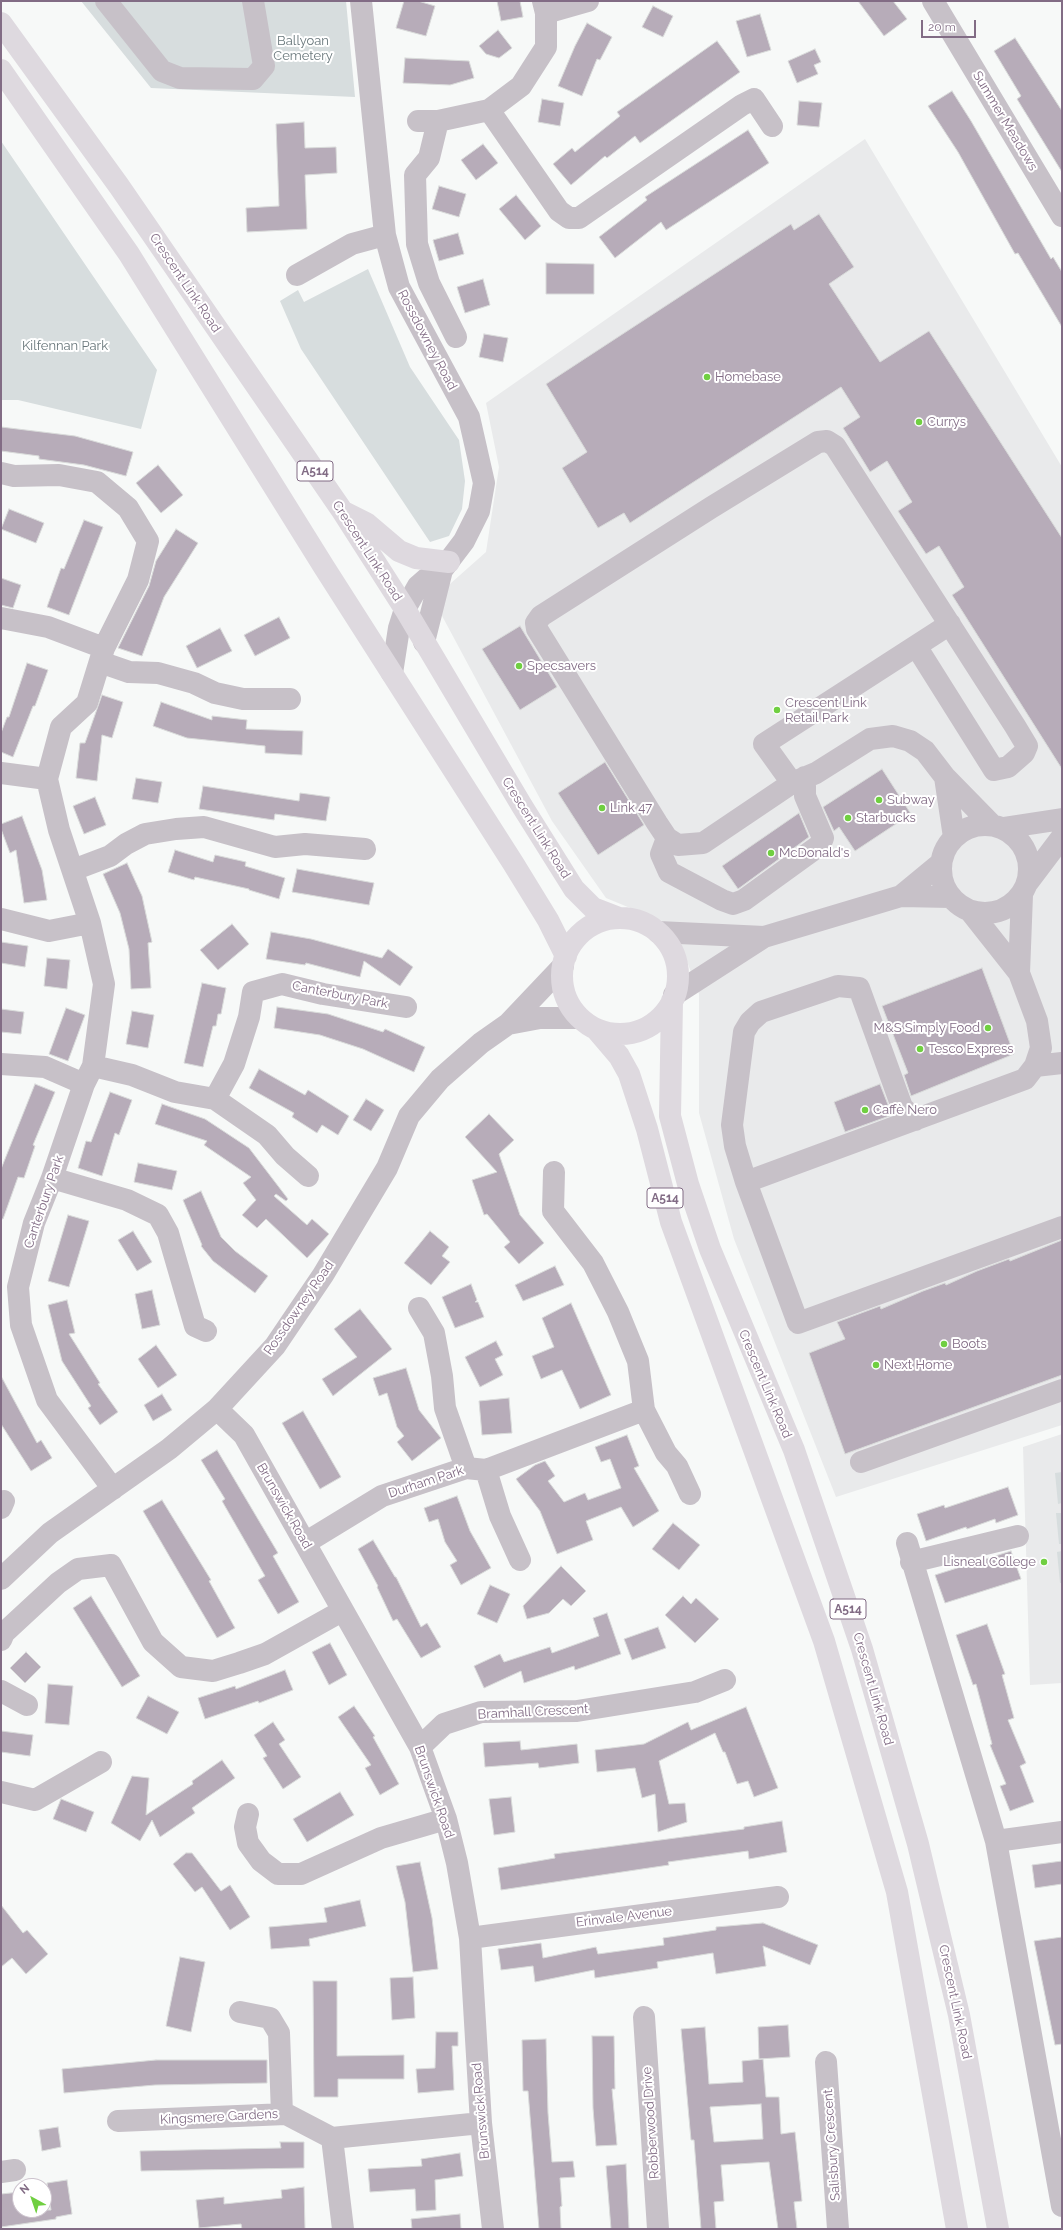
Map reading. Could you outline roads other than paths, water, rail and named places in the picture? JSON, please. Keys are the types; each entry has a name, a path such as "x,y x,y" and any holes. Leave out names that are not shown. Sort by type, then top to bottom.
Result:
{"highway":[{"name":"Crescent Link Road","path":"1,23 119,186 343,512 405,609 574,889 592,908 619,918 639,921 658,932 665,940 675,959 678,981 673,998 670,1116 688,1184 710,1249 794,1450 865,1657 918,1844 959,2015 998,2229"},
{"name":"A514","path":"1,70 129,254 513,863 548,920 564,961 562,980 565,996 587,1023 619,1056 629,1074 647,1129 671,1222 824,1640 897,1892 957,2229"},
{"path":"343,512 366,523 399,551 416,558 446,566"},
{"name":"Crescent Link Road","path":"564,961 578,936 587,928 598,922 619,918"},
{"name":"Crescent Link Road","path":"587,1023 619,1034 643,1030 660,1018 673,998"}],"street":[{"path":"106,1 162,71 180,78 253,79 264,66 253,1"},
{"name":"Rossdowney Road","path":"361,1 385,236 398,287 469,417 484,483 479,510 464,540 446,566 424,642"},
{"path":"456,337 429,283 417,244 415,175 429,158 428,121 489,110 520,86 541,57 546,47 545,7 588,1"},
{"name":"Summer Meadows","path":"933,1 1062,216"},
{"path":"489,110 559,211 569,218 579,218 754,98 772,126"},
{"path":"297,274 352,244 385,236"},
{"path":"916,646 980,751 994,770 1008,767 1024,753 1027,746 950,624 834,446 827,441 818,442 794,456 541,616 536,623 537,628 667,838 678,845 703,843 799,780 870,739 893,736 910,741 926,751 945,777 997,826 1013,833 1022,842 1028,854 1030,868 1025,888 1019,973"},
{"name":"Canterbury Park","path":"1,473 14,476 59,475 97,482 128,508 148,541 138,580 102,655 87,703 61,727 47,779 59,830 90,923 104,984 88,1075 52,1178 9,1287 47,1400 113,1488"},
{"name":"Rossdowney Road","path":"392,673 399,628 405,609 418,586 446,566"},
{"path":"1,618 48,627 102,655 129,672 158,673 194,683 215,692 244,699 290,698"},
{"path":"667,838 661,854 669,872 722,900 733,904 744,900 820,845 823,838 799,780 764,744 950,624"},
{"path":"1,773 47,779"},
{"path":"945,777 954,837"},
{"path":"746,1182 1025,1079 1035,1066 1041,1048 1037,1021 1019,973 970,911 951,898 944,887 941,863 945,849 954,837 965,829 978,825 997,826 1062,819"},
{"path":"73,870 110,856 126,844 145,834 176,829 204,827 275,847 305,844 365,849"},
{"path":"970,911 984,914 999,912 1011,905 1062,837"},
{"path":"901,896 941,863"},
{"path":"673,998 764,937 901,896 951,898"},
{"path":"1,919 49,931 90,923"},
{"path":"658,932 764,937"},
{"name":"Rossdowney Road","path":"1,1579 50,1533 169,1449 217,1409 275,1346 323,1275 387,1168 409,1116 440,1079 481,1044 508,1024 564,961"},
{"name":"Canterbury Park","path":"215,1099 234,1064 249,1017 253,992 282,984 323,994 406,1008"},
{"path":"915,1120 902,1107 859,988 838,986 761,1012 750,1022 744,1032 732,1125 735,1146 746,1182 798,1323 1062,1227"},
{"name":"Rossdowney Road","path":"508,1024 540,1018 587,1023"},
{"path":"1035,1066 1062,1063"},
{"path":"1,1064 45,1067 88,1075 132,1075 175,1092 215,1099 267,1135 284,1156 308,1176"},
{"path":"554,1172 553,1211 593,1263 618,1312 638,1361 644,1410 666,1453 677,1466 690,1494"},
{"path":"52,1178 127,1200 158,1216 168,1234 195,1326 206,1331"},
{"path":"419,1308 434,1333 442,1376 445,1408 500,1516 520,1560"},
{"path":"861,1462 1062,1390"},
{"name":"Brunswick Road","path":"217,1409 244,1435 420,1747 446,1819 457,1863 470,1938 481,2123 493,2229"},
{"name":"Durham Park","path":"306,1543 382,1496 476,1469 644,1410"},
{"path":"1018,1536 909,1552 996,1841 1062,2206"},
{"path":"1,1640 4,1633 58,1583 78,1569 111,1565 153,1642 180,1667 213,1671 265,1654 342,1611"},
{"name":"Bramhall Crescent","path":"420,1747 444,1724 482,1712 577,1711 695,1692 725,1680"},
{"path":"1,1691 27,1705"},
{"path":"1,1792 35,1800 101,1762"},
{"path":"248,1814 245,1827 248,1843 261,1861 278,1874 301,1874 381,1838 446,1819"},
{"path":"996,1841 1062,1832"},
{"name":"Erinvale Avenue","path":"470,1938 778,1897"},
{"path":"240,2012 270,2018 279,2033 282,2114"},
{"name":"Robberwood Drive","path":"644,2017 658,2229"},
{"name":"Salisbury Crescent","path":"826,2062 838,2229"},
{"name":"Kingsmere Gardens","path":"118,2122 286,2114 332,2138"},
{"path":"343,2229 332,2138 481,2123"}],"place":[{"name":"Homebase","path":"707,377"},
{"name":"Currys","path":"919,422"},
{"name":"Specsavers","path":"519,666"},
{"name":"Crescent Link Retail Park","path":"777,710"},
{"name":"Subway","path":"879,800"},
{"name":"Link 47","path":"602,808"},
{"name":"Starbucks","path":"848,818"},
{"name":"McDonald's","path":"771,853"},
{"name":"M&S Simply Food","path":"988,1028"},
{"name":"Tesco Express","path":"920,1049"},
{"name":"Caffè Nero","path":"865,1110"},
{"name":"Boots","path":"944,1344"},
{"name":"Next Home","path":"876,1365"},
{"name":"Lisneal College","path":"1044,1562"}],"park label":[{"name":"Ballyoan Cemetery","path":"303,48"},
{"name":"Kilfennan Park","path":"65,346"}]}
